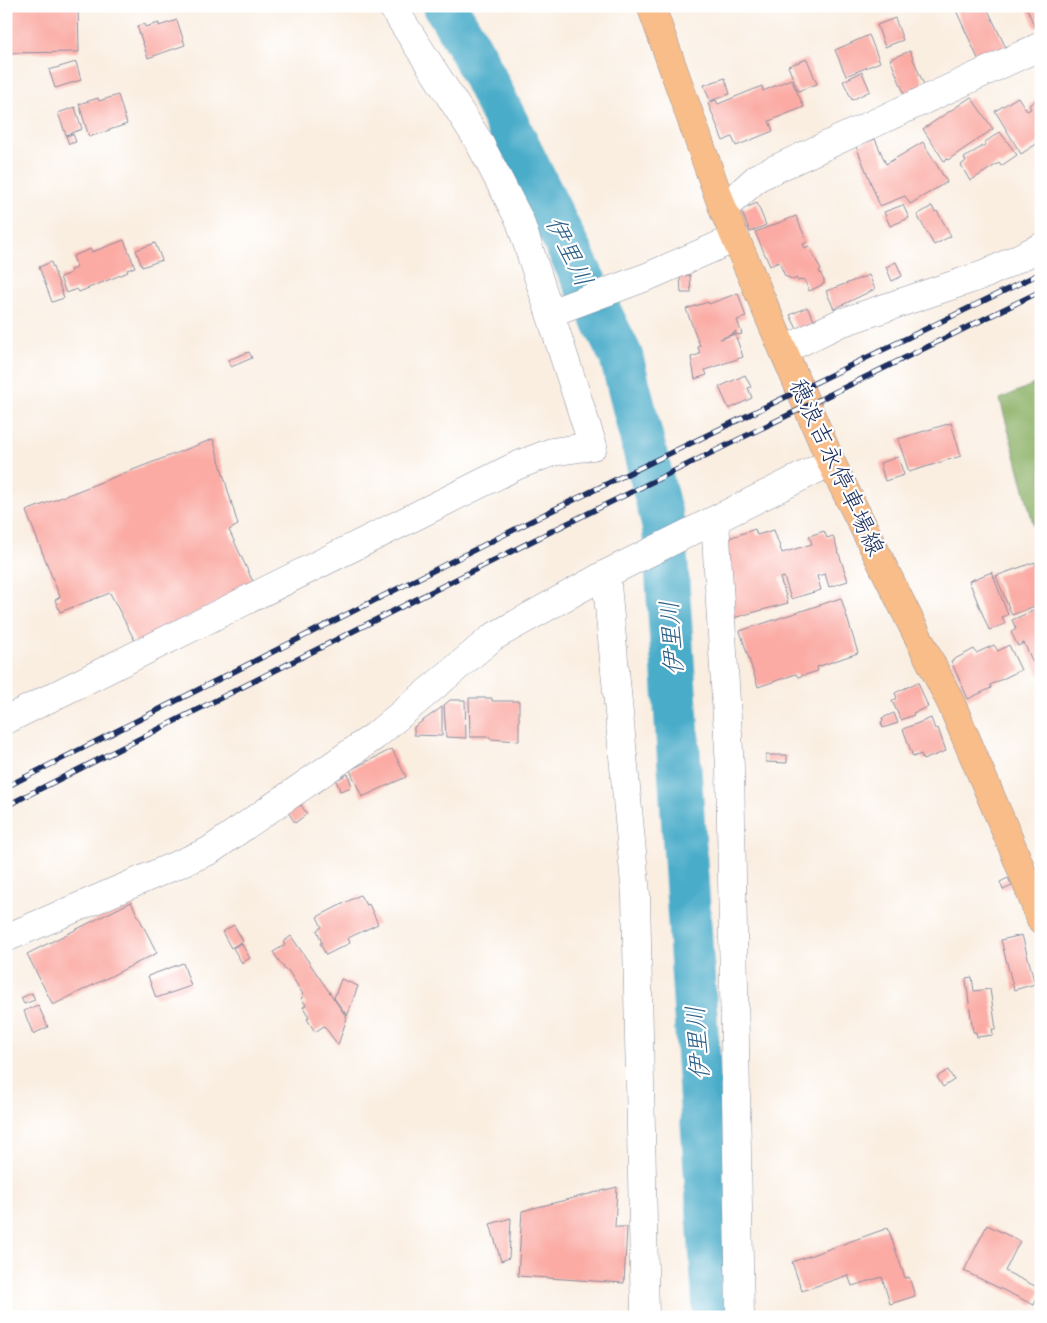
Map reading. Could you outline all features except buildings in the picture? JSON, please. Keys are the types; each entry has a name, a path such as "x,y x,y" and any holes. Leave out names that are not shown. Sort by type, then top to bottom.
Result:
{"main road":[{"name":"穂浪吉永停車場線","path":"651,6 736,238 832,462 951,703 1041,920"}],"street":[{"path":"6,720 516,466 552,452 593,446 520,221 478,140 392,6"},
{"path":"724,209 758,177 1041,46"},
{"path":"551,313 649,276 736,238"},
{"path":"784,350 840,323 986,274 1041,246"},
{"path":"6,938 209,851 375,736 493,637 606,574 832,462"},
{"path":"715,520 730,767 740,1317"},
{"path":"606,574 636,895 645,1317"}],"green space":[{"path":"1041,381 1041,553 1000,399"}],"waterway":[{"name":"伊里川","path":"445,6 471,50 621,356 664,528 715,1317"}],"railway":[{"path":"6,787 551,511 1041,273"},
{"path":"6,806 556,529 1041,291"}]}
